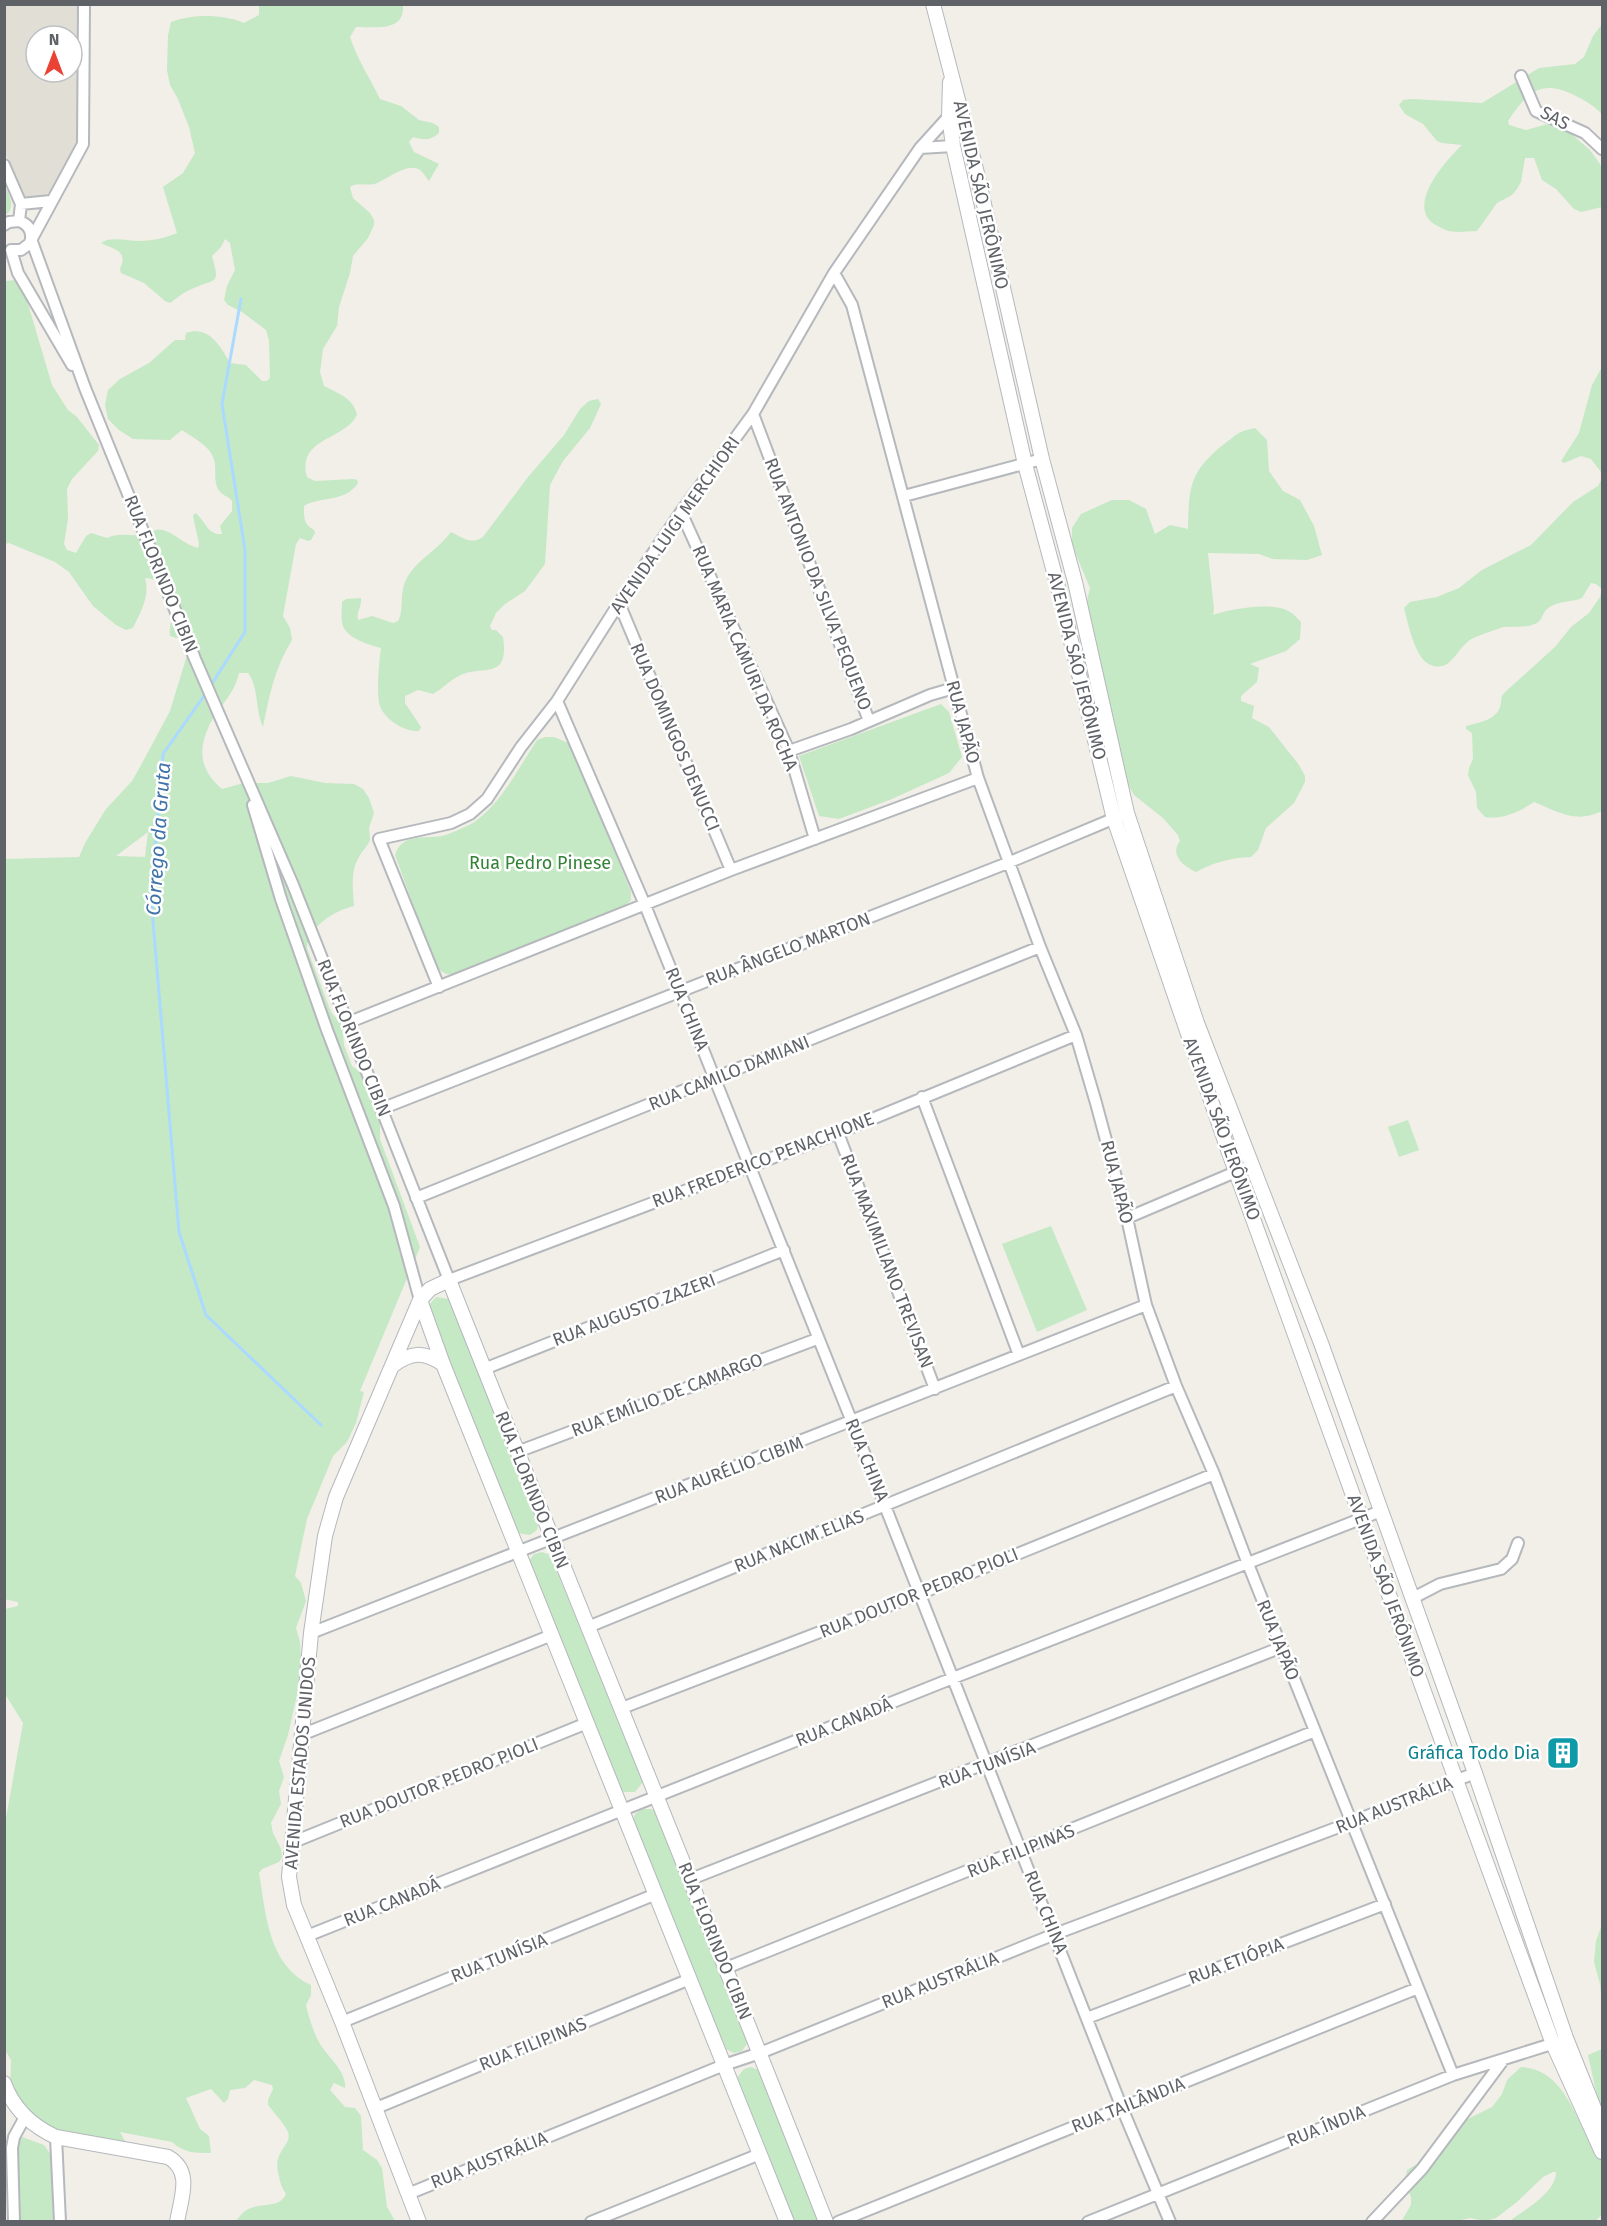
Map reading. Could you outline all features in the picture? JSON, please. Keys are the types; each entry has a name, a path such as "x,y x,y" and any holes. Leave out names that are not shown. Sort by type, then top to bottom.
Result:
{"street":[{"path":"4,261 8,248 21,250 26,248 83,144 84,4"},
{"name":"AVENIDA SÃO JERÔNIMO","path":"933,4 950,74 958,95 1042,459 1080,605 1121,816 1197,1023 1321,1343 1382,1511 1475,1773 1560,2041 1602,2128"},
{"name":"AVENIDA SÃO JERÔNIMO","path":"950,74 949,116 953,146 1025,464 1121,816 1236,1170 1456,1780 1602,2152"},
{"name":"SAS","path":"1521,76 1536,111 1585,133 1602,149"},
{"path":"949,116 958,127 966,151 976,169"},
{"name":"AVENIDA LUIGI MERCHIORI","path":"439,987 379,839 451,824 470,814 487,799 521,747 557,701 619,603 681,512 753,414 834,273 920,148 949,116"},
{"path":"920,148 953,146"},
{"path":"4,165 21,204 51,201"},
{"path":"4,225 14,220 23,223 51,201"},
{"name":"RUA FLORINDO CIBIN","path":"21,204 23,223 31,234 85,388 195,659 293,885 551,1539 622,1708 826,2222"},
{"name":"RUA FLORINDO CIBIN","path":"8,248 18,273 85,388"},
{"path":"4,274 18,273"},
{"name":"RUA JAPÃO","path":"834,273 852,305 978,778 1040,947 1076,1035 1127,1218 1146,1305 1176,1386 1214,1474 1453,2074"},
{"name":"RUA ANTONIO DA SILVA PEQUENO","path":"753,414 869,721"},
{"path":"904,496 1042,459"},
{"name":"RUA MARIA CAMURI DA ROCHA","path":"681,512 789,751 815,839"},
{"name":"RUA DOMINGOS DENUCCI","path":"619,603 730,870"},
{"path":"1064,610 1080,605"},
{"path":"789,751 930,695 954,688"},
{"name":"RUA CHINA","path":"557,701 645,905 784,1250 817,1339 852,1422 1122,2108 1170,2222"},
{"name":"RUA FLORINDO CIBIN","path":"239,759 277,888 327,1030 394,1206 420,1300 443,1364 787,2222"},
{"path":"347,1023 730,870 978,778"},
{"name":"RUA ÂNGELO MARTON","path":"381,1109 1010,862 1121,816"},
{"name":"RUA CAMILO DAMIANI","path":"416,1198 715,1080 1040,947"},
{"name":"RUA FREDERICO PENACHIONE","path":"449,1280 838,1133 1076,1035"},
{"path":"922,1097 1019,1355"},
{"name":"RUA MAXIMILIANO TREVISAN","path":"838,1133 935,1389"},
{"path":"1127,1218 1252,1165"},
{"name":"RUA AUGUSTO ZAZERI","path":"484,1369 784,1250"},
{"path":"420,1300 430,1289 449,1280"},
{"name":"AVENIDA ESTADOS UNIDOS","path":"419,2222 376,2108 294,1905 289,1877 311,1633 325,1536 336,1497 420,1300"},
{"name":"RUA AURÉLIO CIBIM","path":"311,1633 1146,1305"},
{"name":"RUA EMÍLIO DE CAMARGO","path":"517,1452 817,1339"},
{"path":"392,1366 403,1358 417,1354 431,1356 443,1364"},
{"name":"RUA NACIM ELIAS","path":"588,1627 1176,1386"},
{"name":"RUA DOUTOR PEDRO PIOLI","path":"622,1708 919,1594 1214,1474"},
{"name":"RUA CANADÁ","path":"307,1936 953,1678 1382,1511"},
{"path":"1413,1598 1440,1584 1501,1569 1512,1559 1518,1543"},
{"path":"301,1735 552,1635"},
{"name":"RUA TUNÍSIA","path":"691,1880 988,1765 1282,1647"},
{"name":"RUA DOUTOR PEDRO PIOLI","path":"291,1843 587,1724"},
{"name":"RUA FILIPINAS","path":"726,1968 1315,1731"},
{"name":"RUA AUSTRÁLIA","path":"408,2194 724,2064 760,2053 1055,1934 1475,1773"},
{"name":"RUA TUNÍSIA","path":"342,2022 656,1894"},
{"name":"RUA ETIÓPIA","path":"1087,2018 1385,1904"},
{"name":"RUA FILIPINAS","path":"376,2108 690,1979"},
{"name":"RUA TAILÂNDIA","path":"838,2222 1418,1988"},
{"name":"RUA ÍNDIA","path":"1088,2222 1453,2074 1560,2041"},
{"path":"1372,2222 1422,2169 1504,2058"},
{"path":"4,2083 25,2117 56,2137 168,2157 181,2167 183,2187 177,2222"},
{"path":"14,2222 12,2148 14,2136 25,2117"},
{"path":"56,2137 60,2222"},
{"path":"591,2222 760,2154"}],"shaded area":[{"path":"4,5 77,5 77,24 24,24 24,84 77,84 77,142 51,192 35,200 23,195 5,153"}],"green space":[{"path":"259,5 403,5 402,14 394,24 380,27 356,27 350,37 380,99 401,106 419,120 439,127 439,133 430,139 413,137 409,142 414,152 439,164 429,181 420,170 409,168 374,184 350,187 353,198 370,213 374,225 368,238 353,256 339,307 337,326 323,349 320,372 324,386 349,400 357,415 343,430 315,447 308,454 305,464 307,477 315,481 354,479 358,483 346,494 304,506 306,523 315,533 311,540 300,538 296,544 283,616 290,628 292,640 277,671 263,727 251,679 248,673 239,673 234,687 209,726 202,753 205,768 222,789 244,783 268,783 291,776 325,783 354,784 363,789 374,813 369,828 370,840 354,869 354,906 338,912 317,926 307,948 331,1012 342,1025 344,1045 352,1066 363,1074 375,1101 380,1121 380,1139 420,1247 360,1391 364,1392 356,1423 347,1442 333,1456 307,1519 295,1576 301,1583 306,1601 296,1628 300,1642 302,1673 288,1735 279,1761 284,1777 279,1791 281,1804 271,1823 282,1857 279,1862 262,1869 259,1873 267,1921 277,1952 297,1976 311,1985 311,1995 306,2005 311,2024 322,2048 336,2064 345,2082 345,2088 334,2083 330,2090 345,2107 355,2108 361,2116 363,2150 377,2160 382,2168 387,2207 395,2221 236,2221 242,2213 249,2209 280,2201 286,2194 277,2168 280,2155 289,2137 284,2125 268,2105 272,2085 254,2080 245,2088 230,2090 228,2099 224,2103 211,2089 186,2098 200,2129 209,2136 211,2153 190,2152 172,2142 120,2132 126,2143 61,2137 33,2119 10,2093 11,2060 4,2048 4,1829 23,1723 5,1694 5,1609 18,1606 18,1602 4,1599 5,859 79,857 106,809 132,781 170,711 188,652 185,634 176,638 170,636 171,600 169,594 156,581 145,578 144,604 133,628 126,630 116,625 93,606 69,572 55,562 9,543 5,544 5,281 16,280 23,287 52,385 68,410 77,417 99,445 98,451 72,479 67,489 68,519 64,544 67,550 76,553 86,536 91,533 107,538 117,535 140,535 158,530 168,532 198,548 193,516 195,513 209,530 222,534 220,526 232,511 232,501 218,489 215,463 209,451 182,430 170,440 133,439 108,419 105,405 108,390 120,379 149,363 175,340 185,340 186,333 194,331 213,339 223,350 230,363 246,365 262,381 270,378 269,341 266,330 224,300 227,286 235,270 230,243 225,239 212,256 216,272 215,279 187,291 170,303 144,283 121,273 123,258 119,252 101,243 114,239 148,240 177,233 163,187 183,173 195,153 189,127 170,85 167,70 168,36 171,22 208,16 244,23 259,15","holes":["148,832 145,857 116,856"]},
{"path":"1602,24 1602,114 1576,96 1553,88 1544,88 1522,102 1508,121 1509,125 1526,130 1551,123 1569,132 1590,150 1602,167 1602,207 1581,212 1574,209 1556,189 1542,180 1534,158 1525,158 1521,182 1517,189 1512,195 1497,203 1477,231 1452,232 1436,225 1427,217 1424,207 1426,196 1438,172 1462,145 1437,141 1423,124 1405,114 1399,105 1403,100 1482,103 1539,68 1575,64 1584,57 1593,36"},
{"path":"4,184 11,205 11,209 5,215"},
{"path":"1602,367 1602,589 1591,583 1582,598 1551,606 1540,620 1532,625 1504,627 1472,639 1444,666 1438,667 1425,662 1416,649 1404,608 1410,602 1437,597 1459,588 1482,570 1531,545 1573,502 1598,486 1601,472 1591,459 1581,456 1564,463 1561,461 1579,433 1592,385"},
{"path":"598,399 601,404 590,428 563,461 550,485 545,564 525,591 496,613 490,626 503,637 502,661 491,669 466,673 457,677 433,694 418,690 405,696 405,703 421,727 419,731 414,731 396,724 386,716 379,701 378,678 381,648 357,640 347,632 342,622 342,602 346,599 361,598 358,620 372,616 393,623 398,621 403,588 413,570 451,532 471,541 483,537 528,477 564,435 580,409 589,401"},
{"path":"1255,428 1267,440 1269,471 1283,491 1300,500 1314,526 1322,555 1307,560 1273,559 1259,554 1208,553 1213,615 1230,610 1274,607 1290,612 1301,622 1300,639 1286,651 1250,664 1259,668 1257,682 1241,696 1241,701 1254,706 1252,718 1269,727 1299,765 1305,776 1305,782 1294,803 1266,828 1258,850 1251,857 1223,861 1196,872 1183,864 1177,856 1177,846 1180,841 1178,835 1163,818 1134,795 1120,770 1086,605 1090,588 1072,545 1072,528 1081,514 1112,500 1129,500 1146,509 1155,534 1170,525 1188,529 1189,502 1197,473 1212,455 1235,436"},
{"path":"1602,590 1602,811 1593,815 1576,817 1534,802 1505,816 1485,817 1477,808 1476,792 1468,775 1473,759 1472,733 1466,729 1466,726 1495,715 1504,693 1555,647 1571,627 1589,613"},
{"path":"941,704 949,712 962,757 949,773 892,799 839,819 819,816 799,756"},
{"name":"Rua Pedro Pinese","path":"554,737 571,744 631,892 631,900 622,909 452,975 446,974 434,962 395,855 398,848 408,840 445,835 478,819 498,800 537,740"},
{"path":"1408,1120 1419,1150 1399,1157 1388,1127"},
{"path":"1051,1226 1087,1310 1037,1332 1002,1244"},
{"path":"436,1297 449,1299 539,1521 537,1530 530,1535 517,1533 427,1307"},
{"path":"542,1552 550,1555 643,1782 635,1792 621,1792 529,1561 534,1554"},
{"path":"642,1809 655,1811 749,2041 742,2051 734,2053 726,2049 632,1823 635,1814"},
{"path":"1602,1911 1602,2006 1600,1984 1594,1962"},
{"path":"1602,2049 1602,2135 1598,2134 1598,2100 1588,2055"},
{"path":"751,2067 758,2070 819,2221 794,2221 737,2078 744,2069"},
{"path":"1521,2067 1537,2071 1551,2079 1561,2090 1602,2160 1602,2215 1595,2221 1510,2221 1545,2194 1555,2180 1556,2172 1553,2172 1543,2177 1496,2218 1485,2221 1470,2218 1452,2222 1401,2222 1411,2205 1411,2197 1405,2184 1407,2170 1422,2161 1446,2130 1492,2107 1502,2094 1507,2080"},
{"path":"22,2137 44,2145 51,2155 53,2221 18,2221 16,2141"}],"waterway":[{"name":"Córrego da Gruta","path":"211,685 245,632 245,550 222,404 241,299"},
{"name":"Córrego da Gruta","path":"206,693 163,754 151,897 179,1232 206,1315 321,1425"}],"place":[{"name":"Gráfica Todo Dia","path":"1563,1753"}]}
